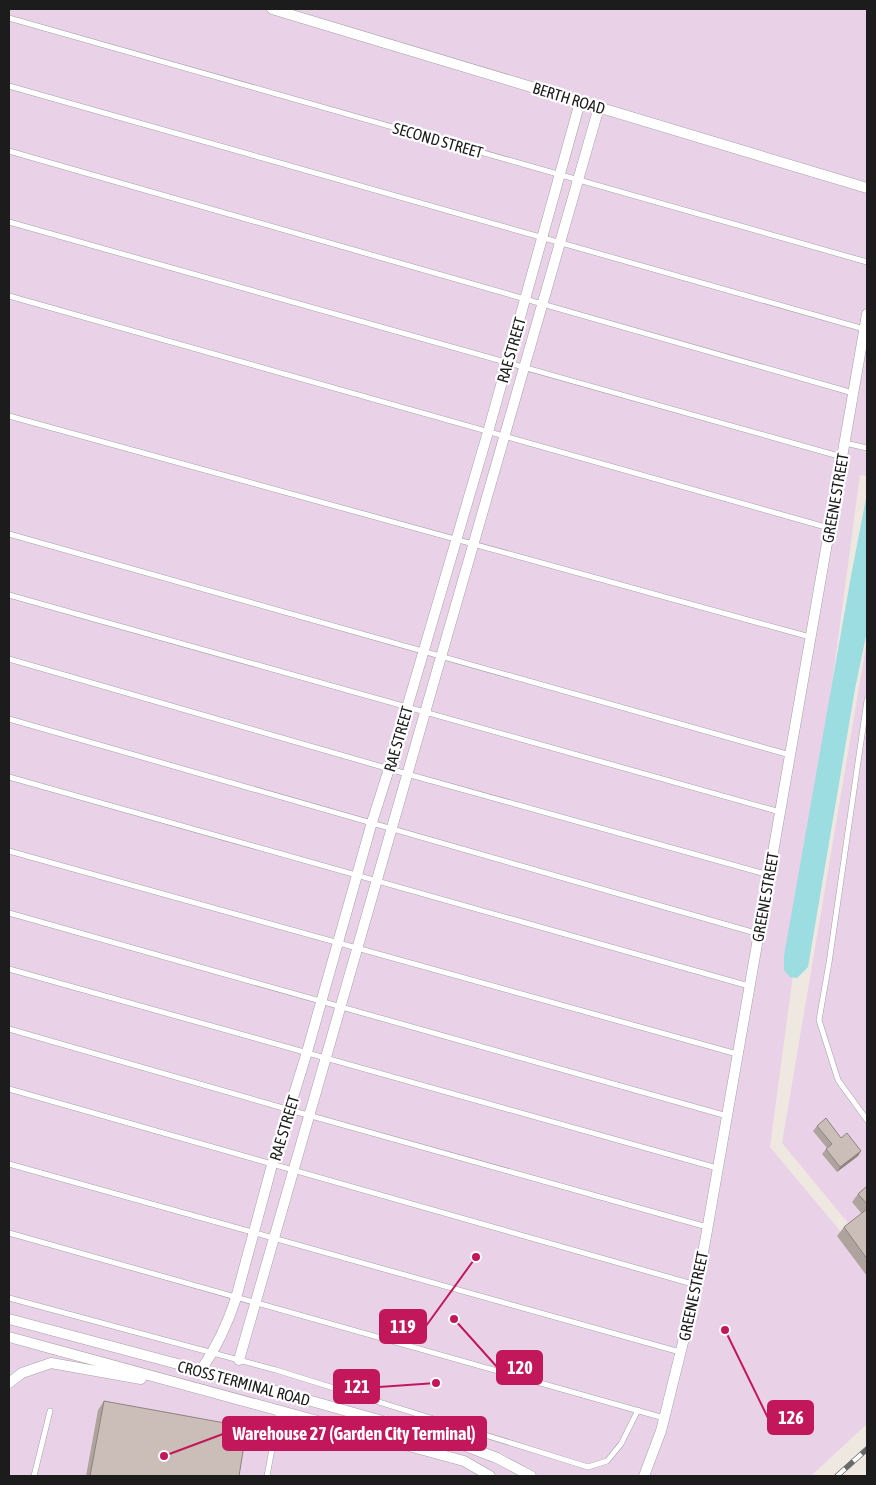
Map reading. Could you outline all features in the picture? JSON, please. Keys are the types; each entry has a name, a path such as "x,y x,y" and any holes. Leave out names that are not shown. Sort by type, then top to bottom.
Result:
{"street":[{"name":"BERTH ROAD","path":"272,9 867,188"},
{"name":"RAE STREET","path":"201,1370 212,1353 232,1311 236,1298 272,1165 290,1110 372,822 488,432 580,102"},
{"name":"RAE STREET","path":"239,1360 599,107"},
{"name":"GREENE STREET","path":"644,1476 661,1431 696,1286 708,1227 867,314"},
{"name":"CROSS TERMINAL ROAD","path":"9,1319 201,1370 450,1440 497,1458 531,1476"},
{"name":"CROSS TERMINAL ROAD","path":"9,1337 464,1461 490,1476"},
{"path":"9,1383 22,1373 51,1363 190,1386"}],"lane":[{"name":"SECOND STREET","path":"9,18 867,262"},
{"path":"9,86 864,329"},
{"path":"9,151 854,393"},
{"path":"9,222 842,458"},
{"path":"9,296 830,528"},
{"path":"9,416 811,638"},
{"path":"845,443 867,448"},
{"path":"9,534 790,755"},
{"path":"9,595 780,812"},
{"path":"9,659 389,769 769,875"},
{"path":"867,700 819,1020 838,1080 867,1120"},
{"path":"9,719 759,934"},
{"path":"9,778 750,986"},
{"path":"9,851 738,1054"},
{"path":"9,913 727,1116"},
{"path":"9,969 718,1168"},
{"path":"9,1029 708,1227"},
{"path":"9,1089 696,1286"},
{"path":"9,1164 680,1352"},
{"path":"9,1233 664,1418"},
{"path":"9,1298 276,1370 588,1467 607,1461 621,1444 638,1410"},
{"path":"267,1476 278,1410"},
{"path":"34,1476 50,1411"}],"shaded area":[{"path":"9,9 867,9 867,476 860,475 770,1147 867,1263 867,1424 811,1476 9,1476"},
{"path":"867,640 867,1246 782,1143"}],"water":[{"path":"867,493 867,631 855,689 808,967 797,978 790,977 784,970 784,956"}],"building":[{"path":"826,1118 841,1138 847,1133 861,1151 840,1167 826,1149 832,1144 817,1126"},
{"path":"867,1186 867,1204 858,1194"},
{"path":"867,1209 867,1259 844,1227"},
{"path":"104,1401 247,1427 239,1476 90,1476"}],"railway":[{"path":"837,1476 867,1449"}],"place":[{"name":"119","path":"476,1257"},
{"name":"120","path":"454,1319"},
{"name":"126","path":"725,1330"},
{"name":"121","path":"436,1383"},
{"name":"Warehouse 27 (Garden City Terminal)","path":"164,1456"}]}
